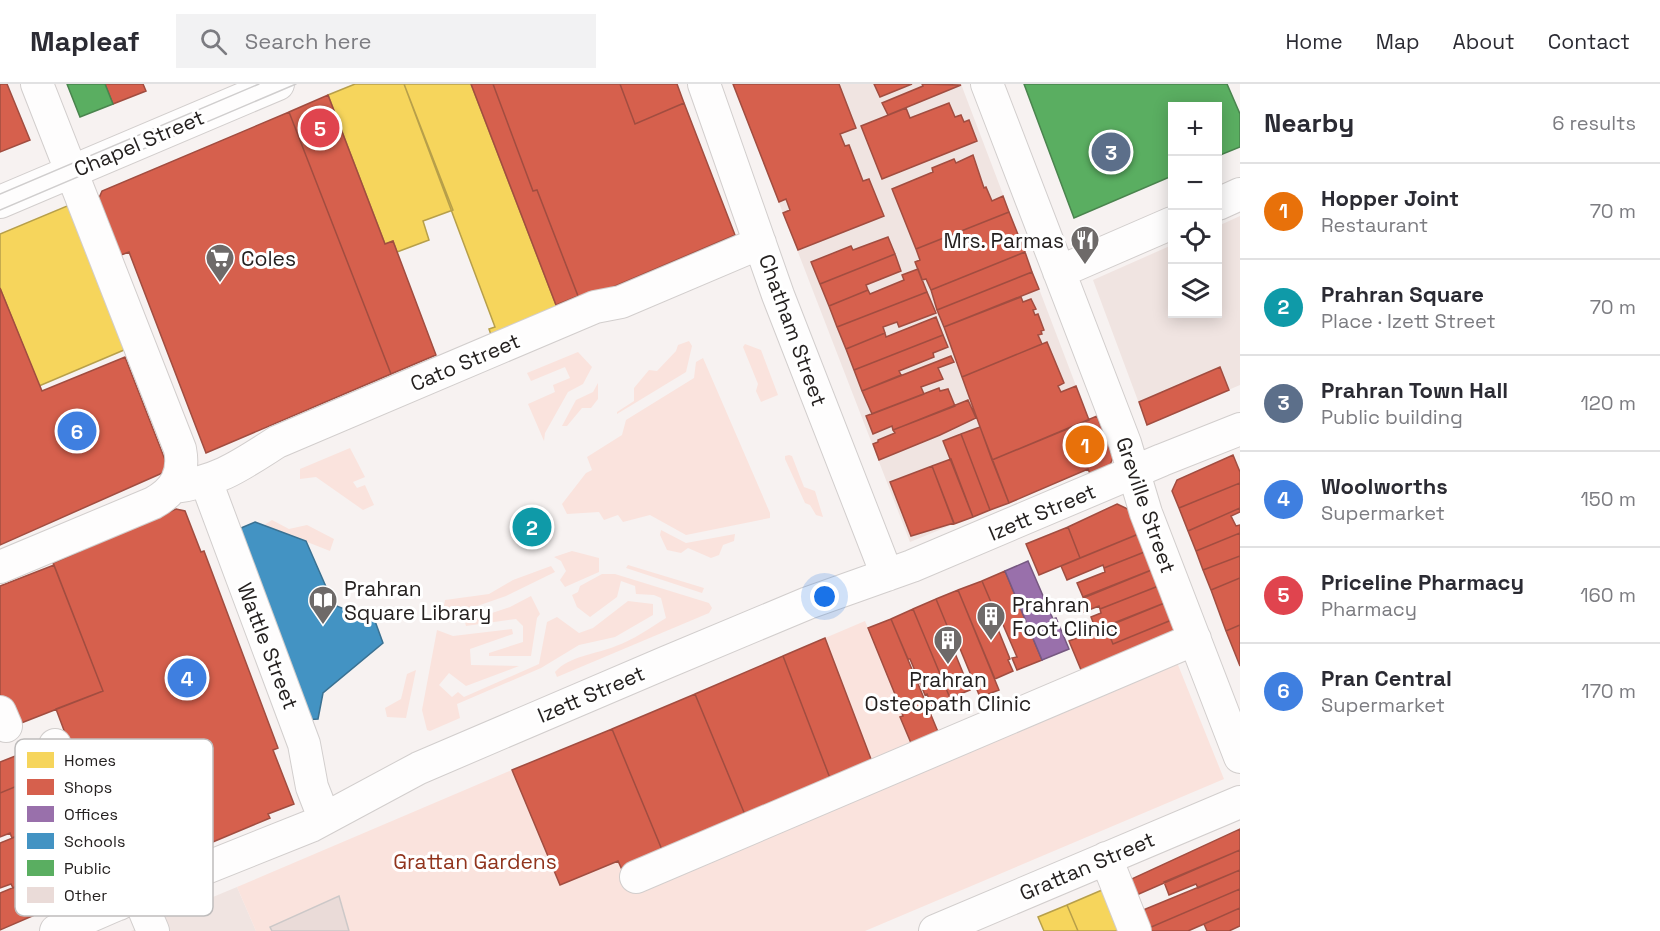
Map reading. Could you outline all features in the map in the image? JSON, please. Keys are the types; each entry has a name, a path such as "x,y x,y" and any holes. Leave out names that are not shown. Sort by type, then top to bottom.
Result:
{"street":[{"path":"37,84 180,449 182,466 176,482"},
{"name":"Chapel Street","path":"0,202 278,84"},
{"name":"Greville Street","path":"987,84 1125,443 1146,513 1240,757"},
{"name":"Chatham Street","path":"706,85 778,295 887,575"},
{"path":"1222,202 1240,194"},
{"path":"1059,272 1168,225"},
{"name":"Cato Street","path":"0,567 153,503 176,482 199,484 236,469 277,442 595,307 621,302 760,243"},
{"name":"Izett Street","path":"213,866 311,826 419,768 808,603 922,562 1240,429"},
{"name":"Wattle Street","path":"208,489 304,744 312,787 320,806"},
{"path":"636,877 1195,639"},
{"name":"Grattan Street","path":"935,931 1240,802"},
{"path":"1106,858 1135,931"},
{"name":"Izett Street","path":"56,931 91,916"},
{"path":"141,916 153,931"}],"shaded area":[{"path":"733,84 961,84 1105,462 910,542"},
{"path":"1240,216 1240,385 1147,425 1093,280 1168,247 1168,318 1222,318 1222,224"},
{"path":"237,887 256,931 131,931 167,916 213,916 213,897"}],"green space":[{"path":"689,341 692,346 686,372 617,414 634,401 634,388 649,370 657,371 676,351 678,345"},
{"path":"745,344 761,350 778,395 761,402 756,391 758,384 743,347"},
{"path":"578,352 592,367 583,384 568,392 545,433 544,441 528,404 555,392 553,385 570,378 565,367 531,381 527,373"},
{"path":"703,358 770,513 770,518 686,535 650,515 623,522 618,515 604,520 599,512 567,514 562,504 586,473 592,470 587,457 622,435 626,420 694,378 696,362"},
{"path":"598,383 598,399 591,408 582,408 567,426 562,426 576,400 593,392"},
{"path":"350,448 365,477 353,482 357,488 365,485 374,505 363,510 316,477 300,479 300,469"},
{"path":"785,456 792,456 804,487 815,491 823,517 816,515 810,505 805,503 785,459"},
{"path":"272,520 289,529 307,525 334,539 330,551 264,525"},
{"path":"661,530 686,543 735,534 734,541 723,545 719,555 711,558 688,548 681,553 667,550 660,535"},
{"path":"572,551 599,558 599,572 565,587 560,580 566,571 561,561 554,557"},
{"path":"628,565 704,588 702,593 626,568"},
{"path":"551,566 555,572 506,596 463,611 443,611 445,600 489,594 513,580"},
{"path":"602,574 615,574 709,603 712,608 709,613 557,677 555,672 568,662 622,643 666,618 661,598 654,595 636,594 635,586 621,581 617,597 590,617 577,607 572,595 578,592 580,586"},
{"path":"531,596 540,614 537,618 531,656 489,656 489,653 523,642 523,626 516,619 466,626 465,622 510,607"},
{"path":"628,601 653,604 653,615 615,637 579,645 541,668 457,704 460,718 430,731 427,730 422,710 437,630 453,636 512,629 513,634 470,649 471,665 519,666 466,686 449,673 439,685 452,697 458,692 464,697 539,664 547,622 557,617 579,633 593,628"},
{"path":"865,621 899,704 903,716 900,718 914,750 874,767 825,638"},
{"name":"Grattan Gardens","path":"1174,655 1224,779 865,931 256,931 237,887 512,770 560,885 618,861 628,886"},
{"path":"416,670 406,718 387,717 385,708 401,699 407,674"}],"building: Homes":[{"path":"355,84 404,84 453,210 423,221 429,240 397,252 393,241 385,244 328,95"},
{"path":"404,84 471,84 558,310 492,338 489,329 495,327"},
{"path":"67,206 81,216 124,350 39,386 0,288 0,234"},
{"path":"1109,887 1127,931 1078,931 1067,905"},
{"path":"1067,905 1078,931 1044,931 1038,917"}],"building: Shops":[{"path":"0,84 7,84 30,140 0,152"},
{"path":"105,84 143,84 146,91 113,104"},
{"path":"471,84 493,84 533,191 537,190 578,296 556,305"},
{"path":"493,84 620,84 635,124 684,103 735,235 580,301 537,190 533,191"},
{"path":"620,84 677,84 684,103 635,124"},
{"path":"733,84 839,84 856,128 840,134 845,146 849,145 863,181 869,179 884,216 798,250 783,213 790,210 786,199 779,202"},
{"path":"874,84 912,84 880,97"},
{"path":"922,84 961,85 888,115 882,103 923,86"},
{"path":"328,95 385,244 393,241 436,355 391,374 289,112"},
{"path":"949,103 955,117 961,115 964,122 969,120 977,141 882,179 861,126 906,108 910,118"},
{"path":"289,112 391,374 206,453 129,252 121,255 99,198 102,191"},
{"path":"973,155 984,188 986,187 992,201 1003,196 1009,212 916,249 892,189 933,172 932,168 954,159 956,163"},
{"path":"1009,212 1025,252 931,290 926,279 922,280 915,262 920,260 916,249"},
{"path":"888,237 895,254 820,284 811,262 851,246 853,250"},
{"path":"1025,252 1032,272 937,310 931,290"},
{"path":"895,254 901,271 866,285 868,290 829,306 820,284"},
{"path":"918,269 927,292 837,327 829,306 868,290 870,294 904,280 902,275"},
{"path":"1032,272 1039,289 944,327 937,310"},
{"path":"0,288 42,391 125,357 169,470 0,545"},
{"path":"927,292 936,313 899,327 897,322 883,327 885,333 846,349 837,327"},
{"path":"1021,297 1023,302 1031,299 1036,309 1033,310 1035,315 1038,314 1044,330 1038,335 1042,344 962,377 944,327"},
{"path":"936,317 943,335 854,370 846,349 885,333 886,337"},
{"path":"943,335 948,347 933,353 934,357 899,371 901,375 862,391 854,370"},
{"path":"1047,342 1064,383 1058,386 1061,392 1076,386 1089,420 992,460 962,377"},
{"path":"951,356 954,362 938,368 943,379 921,387 924,394 872,414 862,391"},
{"path":"1220,367 1229,390 1147,425 1139,402"},
{"path":"939,388 940,391 948,389 955,406 893,430 892,426 873,434 866,416"},
{"path":"968,400 976,418 879,460 873,444 878,440 895,433 893,430"},
{"path":"1097,416 1113,458 1108,469 1091,476 1088,469 1009,503 992,460"},
{"path":"980,427 1009,503 990,510 961,434"},
{"path":"961,434 990,510 973,517 943,441"},
{"path":"1233,455 1240,472 1240,483 1179,508 1172,491 1177,480"},
{"path":"951,459 973,517 954,524 932,466"},
{"path":"932,466 954,523 911,536 890,482"},
{"path":"1240,483 1240,508 1188,531 1179,508"},
{"path":"1117,504 1132,511 1141,533 1080,558 1068,527"},
{"path":"1240,508 1240,512 1231,516 1236,526 1240,525 1240,533 1196,551 1188,531"},
{"path":"176,509 185,511 201,552 204,551 278,748 273,750 294,804 268,814 270,818 213,842 213,739 67,739 56,709 103,691 53,563"},
{"path":"1068,527 1080,558 1039,575 1026,544"},
{"path":"1141,533 1147,551 1104,568 1103,565 1067,580 1061,566"},
{"path":"1240,533 1240,556 1203,570 1196,551"},
{"path":"1147,551 1154,569 1083,597 1077,583 1105,572 1104,568"},
{"path":"1240,556 1240,578 1211,590 1203,570"},
{"path":"54,565 103,691 11,727 0,698 0,586"},
{"path":"1154,569 1161,585 1100,609 1099,606 1081,613 1076,601"},
{"path":"1005,571 1042,660 1017,670 1012,658 1017,657 982,581"},
{"path":"1240,578 1240,625 1226,631 1211,590"},
{"name":"Prahran Foot Clinic","path":"982,581 999,621 995,622 1013,671 995,679 958,590"},
{"path":"1161,585 1167,602 1096,630 1091,617 1101,613 1100,609"},
{"path":"958,590 999,690 980,697 956,639 953,640 936,599"},
{"name":"Prahran Osteopath Clinic","path":"936,599 970,690 950,698 913,609"},
{"path":"1167,602 1174,619 1113,644 1106,627"},
{"path":"913,609 950,698 932,706 891,619"},
{"path":"891,619 941,739 914,750 900,717 903,716 899,704 868,628"},
{"path":"1174,619 1182,637 1084,677 1069,641 1106,627 1113,644"},
{"path":"1240,625 1240,666 1226,631"},
{"path":"825,638 874,767 833,786 783,656"},
{"path":"783,656 833,786 748,822 695,694"},
{"path":"695,694 748,822 665,857 612,729"},
{"path":"612,729 665,857 624,874 618,861 560,885 512,770"},
{"path":"15,756 15,787 0,793 0,762"},
{"path":"15,787 15,837 12,838 10,833 0,837 0,793"},
{"path":"1240,829 1240,850 1132,897 1125,882"},
{"path":"15,837 15,887 13,888 11,884 0,888 0,843"},
{"path":"1240,850 1240,870 1198,888 1196,884 1169,895 1164,882"},
{"path":"1240,870 1240,889 1142,931 1136,913"},
{"path":"15,887 15,916 32,916 0,930 0,893"},
{"path":"1240,889 1240,908 1188,931 1142,931"},
{"path":"1240,908 1240,926 1229,931 1207,931 1204,924"}],"building: Offices":[{"path":"1028,561 1053,619 1056,618 1069,649 1042,660 1005,571"}],"building: Schools":[{"name":"Prahran Square Library","path":"255,522 306,541 334,605 375,621 383,643 323,693 318,719 304,720 234,531"}],"building: Public":[{"path":"67,84 105,84 113,104 80,117"},
{"path":"1024,84 1227,84 1240,114 1240,147 1222,154 1222,102 1168,102 1168,178 1074,218"}],"building: Other":[{"path":"339,896 349,931 272,931 270,927"}],"tram line":[{"path":"0,194 259,84"},
{"path":"0,210 296,84"}],"place":[{"name":"Priceline Pharmacy","path":"320,128"},
{"name":"Prahran Town Hall","path":"1111,152"},
{"name":"Mrs. Parmas","path":"1085,266"},
{"name":"Coles","path":"220,284"},
{"name":"Pran Central","path":"77,431"},
{"name":"Hopper Joint","path":"1085,445"},
{"name":"Prahran Square","path":"532,527"},
{"name":"Prahran Square Library","path":"323,626"},
{"name":"Prahran Foot Clinic","path":"991,642"},
{"name":"Prahran Osteopath Clinic","path":"948,666"},
{"name":"Woolworths","path":"187,678"}]}
